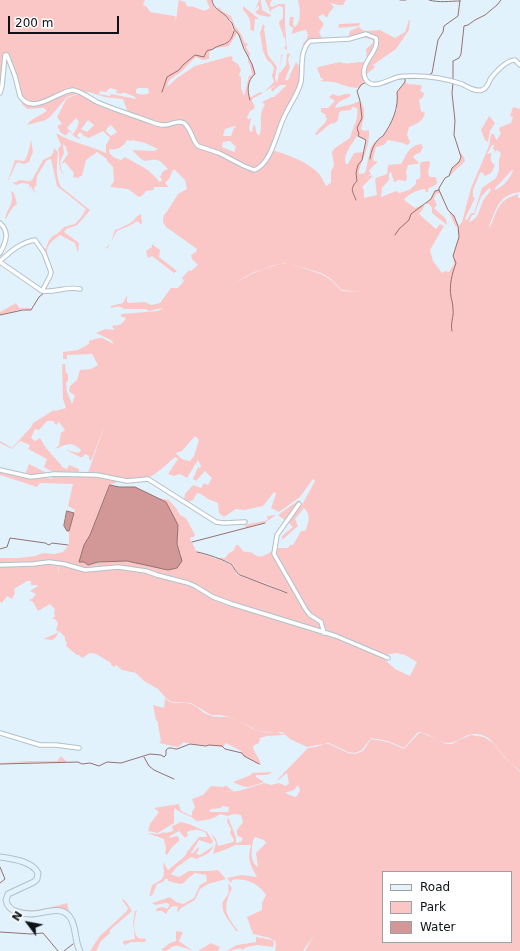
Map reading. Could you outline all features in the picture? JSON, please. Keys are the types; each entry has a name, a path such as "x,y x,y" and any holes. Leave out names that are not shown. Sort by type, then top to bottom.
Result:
{"street":[{"path":"0,93 2,86 3,61 5,55 7,55 13,68 20,96 26,102 32,104 41,103 52,100 69,90 75,90 96,102 155,123 163,125 180,122 185,124 198,146 219,153 254,170 259,168 272,150 285,115 300,85 303,55 305,47 310,41 349,38 366,34 376,38 377,43 366,63 365,76 370,83 376,85 398,77 421,76 446,80 475,90 482,90 488,86 492,78 508,62 515,60 520,64"},
{"path":"0,223 5,227 6,236 0,253"},
{"path":"42,291 50,276 50,268 43,250 35,240 26,242 10,252 0,262 42,291 47,292 66,288 80,289"},
{"path":"0,470 31,477 54,474 97,475 127,481 148,479 216,522 245,522"},
{"path":"299,504 278,535 274,554 308,612 321,622 324,633"},
{"path":"0,565 49,562 64,564 85,570 118,567 146,571 196,586 212,597 232,604 336,636 388,658"},
{"path":"0,733 40,745 56,745 79,748"},
{"path":"0,857 26,863 35,868 38,873 37,879 34,882 8,894 6,900 8,906 12,910 26,914 54,910 65,912 71,917 76,943 80,951"}],"green space":[{"path":"0,0 145,0 143,5 147,7 150,12 174,16 176,17 175,22 177,17 179,0 185,2 187,6 204,10 210,8 207,0 212,0 214,7 225,16 231,23 233,30 237,33 229,46 216,48 209,52 209,59 203,60 196,57 169,81 167,87 195,66 231,56 233,58 232,60 238,64 241,70 239,75 241,77 241,88 244,96 249,76 252,75 248,58 254,68 255,74 250,80 248,86 250,100 250,97 263,93 252,99 255,107 250,111 247,117 248,119 251,118 249,129 252,132 253,126 255,125 256,132 259,136 261,129 261,113 265,105 262,102 274,97 287,85 280,85 272,92 271,89 277,84 264,92 274,82 272,76 274,68 267,60 263,51 260,33 263,24 265,27 264,29 268,55 277,67 275,78 277,83 279,72 280,73 286,65 288,53 290,54 288,60 290,67 285,80 288,80 296,62 300,67 301,81 272,149 262,164 254,170 198,146 190,130 181,122 163,125 128,113 123,99 105,97 89,92 81,93 75,90 51,99 32,103 23,100 5,54 0,92","holes":["110,88 117,90 116,93 126,93 135,97 136,99 111,94 110,96 99,94 100,91 106,92","138,88 148,88 149,93 139,94 136,93","235,126 236,127 234,128 231,136 223,136 225,129","230,141 236,147 234,152 222,147 223,142"]},
{"path":"259,0 261,0 262,10 271,15 270,17 259,15 255,12 259,9 258,6 255,10"},
{"path":"265,0 272,0 270,6 272,7 279,4 285,4 287,50 284,48 286,45 285,38 279,22 283,18 283,7 279,6 271,10 271,13"},
{"path":"298,0 346,0 343,5 331,3 334,7 327,18 323,14 318,17 324,24 319,32 322,38 348,38 350,31 359,27 364,31 380,30 395,38 405,32 410,20 409,30 396,49 373,65 375,67 365,76 365,68 377,40 370,34 349,38 313,40 303,47 303,43 308,37 308,33 306,30 292,34 293,28 289,25 290,17 294,17 293,25 295,27 299,21 300,10"},
{"path":"243,6 259,19 255,19 254,31 250,29 250,21 243,10"},
{"path":"219,7 222,11 231,16 245,43 248,44 246,47 250,54 249,59 232,22 217,8"},
{"path":"360,23 359,26 338,28 339,24"},
{"path":"363,34 376,38 377,43 367,60 366,49 373,43 373,40 362,37 349,39"},
{"path":"283,54 282,58 279,70 281,55"},
{"path":"340,62 366,63 365,68 367,81 358,88 349,87 334,82 319,81 324,80 320,77 317,69 318,67"},
{"path":"405,82 408,84 421,85 422,87 420,91 424,93 423,97 419,100 421,111 425,113 421,121 409,127 407,135 410,142 409,144 407,145 388,140 384,145 376,147 373,159 374,161 378,162 369,171 371,174 365,178 371,175 373,176 362,187 364,190 364,198 377,195 375,180 376,178 387,174 388,165 401,164 413,147 421,144 423,147 420,153 413,157 419,163 408,165 406,181 399,180 394,182 391,172 389,174 389,180 382,188 381,197 396,191 399,193 409,190 416,184 416,180 420,178 421,162 429,161 429,175 430,177 436,177 437,184 428,189 428,192 426,192 425,189 419,190 410,194 404,200 415,208 422,205 425,206 419,214 436,229 440,224 444,226 430,250 433,261 442,273 445,271 449,272 454,264 453,259 456,263 453,256 459,237 458,227 462,222 471,188 489,146 491,134 494,134 497,140 501,133 499,130 500,127 511,123 513,117 510,116 513,107 520,109 520,192 507,196 499,203 489,226 490,227 502,202 511,196 518,194 518,198 520,198 520,771 502,754 494,743 487,737 479,734 469,735 447,743 439,741 422,732 418,732 404,748 388,741 371,738 362,750 355,753 348,752 329,743 307,747 290,739 282,732 276,733 258,731 234,718 211,715 191,703 172,702 167,699 158,689 144,681 136,673 122,670 116,665 114,667 111,663 96,654 90,653 82,658 77,655 66,646 67,642 65,641 65,637 59,631 56,637 52,640 43,639 58,632 56,630 58,623 55,619 52,619 55,616 55,610 50,604 38,611 33,602 29,600 36,594 30,591 38,586 31,585 31,581 27,581 14,589 15,593 12,599 7,596 2,603 0,602 0,566 58,563 59,576 59,563 75,569 118,568 141,570 187,583 208,595 336,637 381,656 395,669 410,676 417,662 405,655 396,653 385,655 328,632 321,620 309,612 275,554 276,548 288,548 290,545 293,545 301,531 305,531 309,519 308,513 304,508 295,519 298,526 282,540 282,536 293,527 288,522 303,503 315,481 313,479 300,497 279,512 271,508 276,494 274,492 263,506 244,510 236,509 224,517 219,513 218,503 201,494 197,493 193,500 187,502 184,500 185,494 193,485 201,488 204,483 208,485 212,478 205,471 196,481 193,479 198,467 200,468 201,466 198,460 187,478 180,474 174,476 168,474 178,459 175,457 154,475 140,480 88,473 105,424 91,461 89,456 85,454 83,457 80,457 66,450 78,453 80,452 81,450 71,444 55,449 59,445 61,433 65,430 59,422 56,425 53,421 47,421 39,430 35,429 31,438 35,441 40,438 46,448 62,467 67,469 69,465 79,469 79,473 55,473 44,467 47,459 28,449 30,445 20,441 12,449 0,443 0,441 12,448 33,423 54,410 66,408 63,399 62,364 65,364 66,373 68,374 68,381 66,382 67,392 72,404 75,396 69,391 70,386 77,380 80,370 91,369 98,365 92,354 67,355 67,359 63,359 63,352 78,350 89,344 89,341 99,338 114,344 111,340 96,333 105,329 115,330 112,327 114,325 121,324 126,318 120,316 122,314 158,311 163,308 148,311 146,309 124,309 119,307 111,308 111,306 123,303 127,295 128,303 145,302 151,305 160,303 171,288 178,288 184,281 182,278 189,270 191,271 198,265 192,259 191,255 196,252 197,249 166,227 163,222 164,215 178,194 187,189 185,180 175,170 173,170 169,179 165,183 169,187 154,187 153,190 146,191 139,197 128,189 110,187 114,181 113,167 107,159 97,152 86,160 82,176 79,178 73,177 74,173 65,162 61,164 68,154 66,147 63,144 64,153 60,162 64,175 59,166 58,149 61,145 56,133 106,153 106,145 110,138 103,131 89,138 80,132 77,136 80,138 79,139 70,132 68,132 67,135 61,133 57,126 62,124 57,117 67,98 81,93 96,102 163,126 175,122 185,124 196,144 243,166 256,169 272,150 285,154 310,166 320,175 326,186 331,183 331,171 334,166 332,152 335,148 350,138 357,112 357,108 352,107 351,110 341,111 339,113 338,120 335,123 330,124 315,135 325,123 327,118 325,117 326,115 321,112 321,108 328,108 335,101 329,97 333,94 338,96 350,94 351,96 339,102 335,108 359,101 362,104 364,114 361,129 364,131 369,130 369,136 359,174 365,173 371,147 389,128 397,109 397,93","holes":["76,118 79,122 73,134 67,128","88,120 94,125 87,132 81,129","111,125 117,132 111,136 106,131","357,136 367,140 364,152 354,153 348,164 346,164 345,157","127,140 132,140 145,143 158,149 154,151 132,150 145,161 158,160 165,165 168,169 163,171 160,177 162,180 160,182 148,170 125,157 121,160 110,154 109,149 117,149 124,145","492,145 494,145 494,153 497,150 501,153 499,160 499,171 496,178 482,188 474,213 471,213 467,220 465,219 475,198 473,197 473,190 480,173 482,172 485,176 491,173 495,165 491,161 492,153 487,154","513,170 506,182 495,190 495,188","489,188 491,190 483,201 477,216 469,222 472,215 474,215 481,197","288,263 321,273 331,279 342,290 361,292 342,291 331,280 321,274","262,270 244,278 231,285 254,272","195,436 199,440 194,456 190,461 182,459 176,453 182,451"]},
{"path":"69,91 80,93 67,97 46,120 27,125 30,121 47,111 44,108 27,109 22,104 23,100 40,103"},
{"path":"489,116 495,123 490,131 488,142 485,140 481,130"},
{"path":"31,140 33,152 29,162 24,164 18,162 7,182 15,160 24,161 26,158"},
{"path":"53,147 58,152 57,174 61,187 90,210 77,225 67,229 64,232 79,243 78,253 75,243 60,235 49,245 46,256 44,249 46,248 49,240 64,227 75,224 86,209 57,186 51,159 47,160 37,176 36,188 35,185 34,189 35,194 31,186 30,189 29,184 22,183 16,185 12,182 20,180 31,181 43,160 51,156 53,153"},
{"path":"459,151 464,157 465,161 450,176 445,178 449,176 452,168 460,160 461,157"},
{"path":"439,190 448,210 440,193 436,194 434,199 437,205 434,208 446,219 447,225 432,213 432,208 429,204 425,204 431,199 435,191"},
{"path":"11,191 14,193 17,204 13,207 5,220 12,200"},
{"path":"448,210 454,216 458,226 456,227"},
{"path":"141,214 142,225 137,221 117,231 111,242 115,230 132,222"},
{"path":"152,244 160,250 159,257 177,271 174,273 152,256 148,258 146,251 152,247"},
{"path":"16,303 19,308 31,308 29,310 23,309 0,315 0,312"},
{"path":"29,464 45,472 43,475 25,475"},
{"path":"0,471 31,478 47,477 51,479 54,475 96,475 119,481 110,485 90,535 84,545 84,562 88,565 108,561 118,561 138,563 168,570 181,555 177,544 178,525 166,502 158,498 169,500 180,515 186,518 195,535 190,539 197,552 228,563 233,567 236,574 289,594 265,583 245,577 236,572 234,566 228,561 217,558 225,558 234,550 236,545 238,545 244,552 252,553 258,557 266,555 272,551 300,603 319,621 321,628 319,630 218,598 199,587 123,566 85,569 63,562 48,560 30,563 0,564 0,558 18,558 35,556 43,553 54,554 63,552 69,545 69,531 75,510 68,506 73,484 40,483 37,487 0,475"},
{"path":"299,500 300,501 286,521 278,515"},
{"path":"276,515 266,522 246,528 245,525 268,520 267,516"},
{"path":"165,698 174,703 191,704 204,713 212,716 233,718 258,731 285,735 260,738 259,743 253,746 261,765 244,756 241,751 226,743 223,747 197,745 184,742 178,747 159,743 161,741 158,722 156,720 153,705 164,708"},
{"path":"419,733 423,733 446,744 452,744 471,735 484,737 493,743 503,756 520,772 520,951 305,951 314,935 303,951 275,951 275,941 270,938 253,934 247,917 262,910 262,903 266,895 259,887 251,882 232,880 231,883 227,878 241,875 257,877 250,862 249,854 251,845 235,845 213,854 216,843 211,833 216,839 218,846 233,842 234,840 227,822 228,817 236,837 236,843 241,842 243,838 238,836 237,832 243,822 241,815 235,814 227,816 220,814 212,819 196,821 175,808 174,823 158,833 148,831 150,824 159,812 154,808 179,804 181,811 192,816 192,812 195,807 192,799 203,795 211,786 224,787 225,785 233,791 218,792 239,791 264,783 271,785 279,783 286,786 289,783 287,773 277,781 278,779 308,748 329,744 348,753 355,754 363,751 371,739 388,742 404,749","holes":["298,785 300,790 297,796 295,797 285,793 294,790","222,806 229,807 228,812 209,811 211,809 221,808","255,837 264,840 266,843 256,853 258,867 255,865 252,858 253,840"]},
{"path":"61,756 67,762 0,763 57,761"},
{"path":"252,773 272,773 266,775 256,775 256,777 264,782 248,787 233,782 251,775"},
{"path":"181,822 207,832 213,841 211,844 199,840 191,853 193,853 198,847 199,849 196,854 200,855 214,844 213,848 207,854 197,859 191,857 170,874 179,877 189,871 218,870 226,879 208,884 200,889 195,900 181,908 178,912 178,907 172,907 166,914 162,911 156,911 157,908 163,907 167,909 169,904 166,903 155,905 152,903 170,897 176,902 183,904 194,898 200,885 207,881 206,875 195,873 184,883 180,884 165,879 163,882 157,884 153,894 149,897 152,885 164,876 163,862 168,870 185,856 199,837 207,837 206,833 204,832 192,830 187,832 188,836 185,838 179,831 169,838 177,836 179,841 172,847 167,855 165,853 166,849 164,839 147,833 159,834 173,831 172,826"},
{"path":"228,883 232,888 227,901 226,910 238,931 236,931 226,917 222,905 228,893"},
{"path":"123,899 132,911 110,930 110,933 101,941 96,951 90,951 99,937 127,911 128,908 122,900"},
{"path":"67,903 68,913 15,910 10,905 24,910 38,910"},
{"path":"137,910 134,921 135,932 138,938 146,939 145,942 131,942 125,945 123,941 135,939 133,922 135,911"},
{"path":"176,931 183,932 179,941 193,951 177,946 166,951 161,950 170,943 176,941"},
{"path":"256,937 273,940 273,947 257,945 247,947 242,950 238,949 226,951 237,945 256,942"},
{"path":"211,943 220,947 218,951 198,951"}],"water":[{"path":"110,485 119,487 135,487 166,502 178,525 177,544 182,561 177,568 168,570 127,561 98,562 88,565 84,562 79,562 84,545 90,535"},
{"path":"67,511 74,513 69,531 67,531 64,526"}],"waterway":[{"path":"212,0 215,7 232,23 252,64 255,74 250,80 248,86 250,100"},
{"path":"400,0 406,0"},
{"path":"429,0 441,2 460,1"},
{"path":"429,75 432,73 438,40 443,32 444,26 458,16 460,0"},
{"path":"453,80 453,61 459,58 461,54 464,26 485,15 501,0"},
{"path":"162,92 167,77 179,70 195,55 204,57 207,51 228,42 234,31"},
{"path":"396,79 417,78"},
{"path":"370,159 374,146 383,136 392,121 396,110 397,92 405,82 405,79"},
{"path":"356,200 352,188 357,181 356,173 358,165 362,160 366,140 358,136 359,134 357,128 362,118 357,91 361,85 366,82"},
{"path":"395,235 409,220 411,214 431,199 435,191 439,190 445,178 449,176 452,168 459,162 461,157 454,135 455,121 452,93 453,83"},
{"path":"439,190 448,210 454,216 458,226 459,237 453,256 456,263 450,288 453,304 451,325 452,331"},
{"path":"0,315 23,310 31,310 39,297 44,293"},
{"path":"192,542 265,523"},
{"path":"0,549 7,547 10,538 45,543 49,545 52,543 68,545"},
{"path":"197,552 226,561 232,565 236,572 240,575 287,593"},
{"path":"0,764 78,762 82,764 90,763 99,766 107,762 121,763 150,754 161,755 164,757 166,755 166,750 169,748 177,749 190,744 222,746 225,749 242,753 244,756 259,764"},
{"path":"144,757 149,766 154,770 174,779"},
{"path":"0,867 5,879 0,883"},
{"path":"0,932 31,934 43,933 58,951"},
{"path":"64,951 73,944"}]}
